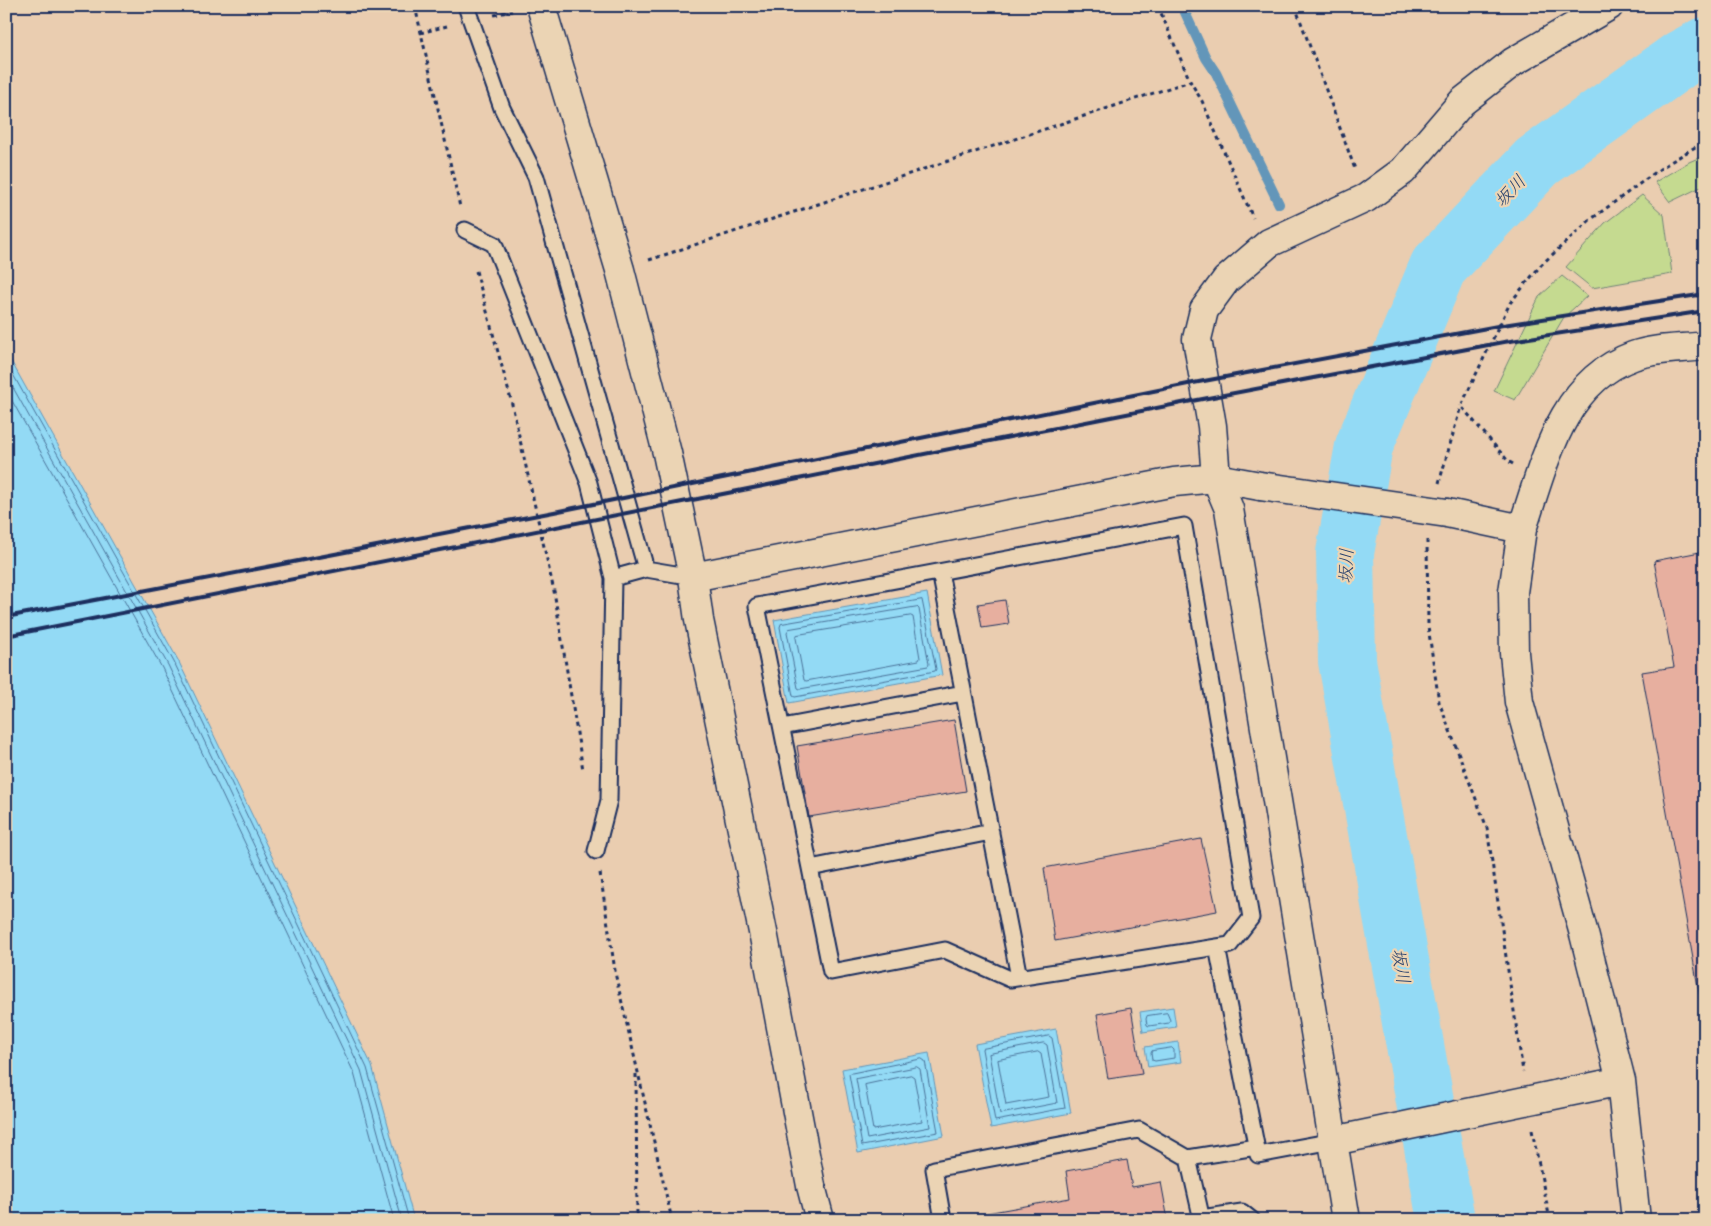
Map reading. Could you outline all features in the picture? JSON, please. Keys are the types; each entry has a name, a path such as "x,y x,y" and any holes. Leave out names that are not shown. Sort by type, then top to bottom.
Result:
{"street":[{"path":"542,6 620,270 667,453 764,937 811,1186 820,1220"},
{"path":"1346,1220 1342,1139 1228,509 1216,478 1212,426 1197,338 1204,310 1226,280 1269,243 1366,198 1403,171 1462,102 1513,62 1609,6"},
{"path":"1636,1220 1621,1081 1589,952 1519,702 1514,653 1513,592 1522,529 1555,434 1574,402 1593,380 1611,366 1635,356 1705,346"},
{"path":"693,577 1174,482 1216,478 1437,512 1522,529"},
{"path":"1342,1139 1621,1081"}],"lane":[{"path":"466,6 502,108 536,177 646,569"},
{"path":"465,230 494,244 589,483 613,578 609,800 596,851"},
{"path":"1184,526 1251,918 1230,946 1010,979 945,950 831,972 758,606 940,572 1184,526"},
{"path":"613,578 646,569 693,577"},
{"path":"940,572 1019,977"},
{"path":"782,727 963,692"},
{"path":"810,868 991,832"},
{"path":"1217,948 1258,1155 1342,1139"},
{"path":"942,1220 934,1169 1139,1130 1188,1158 1256,1146"},
{"path":"1188,1158 1202,1219 1242,1212 1252,1220"}],"path":[{"path":"414,6 465,230 511,400 554,591 584,774"},
{"path":"1158,6 1190,82 1202,101 1253,217 1269,243"},
{"path":"1295,6 1366,198"},
{"path":"620,270 1190,82"},
{"path":"1550,1220 1515,1102 1487,828 1439,702 1428,626 1427,540 1437,512 1461,406 1510,303 1541,265 1590,220 1664,166 1705,141"},
{"path":"1461,406 1508,462 1538,482"},
{"path":"596,851 616,977 672,1220"},
{"path":"636,1065 637,1220"}],"green space":[{"path":"1705,155 1705,185 1670,202 1655,182"},
{"path":"1642,195 1664,215 1672,274 1592,288 1566,267 1605,223"},
{"path":"1562,276 1587,296 1564,317 1515,400 1494,391 1539,297"}],"water":[{"path":"6,352 178,660 372,1066 414,1220 6,1220"},
{"path":"927,593 942,675 789,703 774,620"},
{"path":"1173,1007 1176,1027 1143,1032 1140,1012"},
{"path":"1056,1029 1071,1113 991,1128 975,1044"},
{"path":"1178,1042 1181,1062 1148,1067 1145,1047"},
{"path":"929,1053 944,1136 858,1153 842,1069"}],"building":[{"path":"1705,551 1705,1014 1703,1015 1642,672 1674,667 1654,561"},
{"path":"1005,600 1009,624 982,628 978,604"},
{"path":"954,720 966,791 809,817 797,746"},
{"path":"1201,839 1217,911 1055,941 1044,868"},
{"path":"1131,1008 1142,1074 1108,1079 1097,1014"},
{"path":"1127,1160 1132,1187 1161,1182 1168,1220 971,1220 970,1216 1070,1198 1066,1171"}],"waterway":[{"path":"1182,6 1279,204"},
{"name":"坂川","path":"1446,1220 1347,661 1345,553 1364,446 1438,267 1537,162 1681,59 1705,46"}],"railway":[{"path":"6,617 554,512 1188,384 1503,325 1705,294"},
{"path":"6,636 1192,401 1504,342 1705,311"}]}
